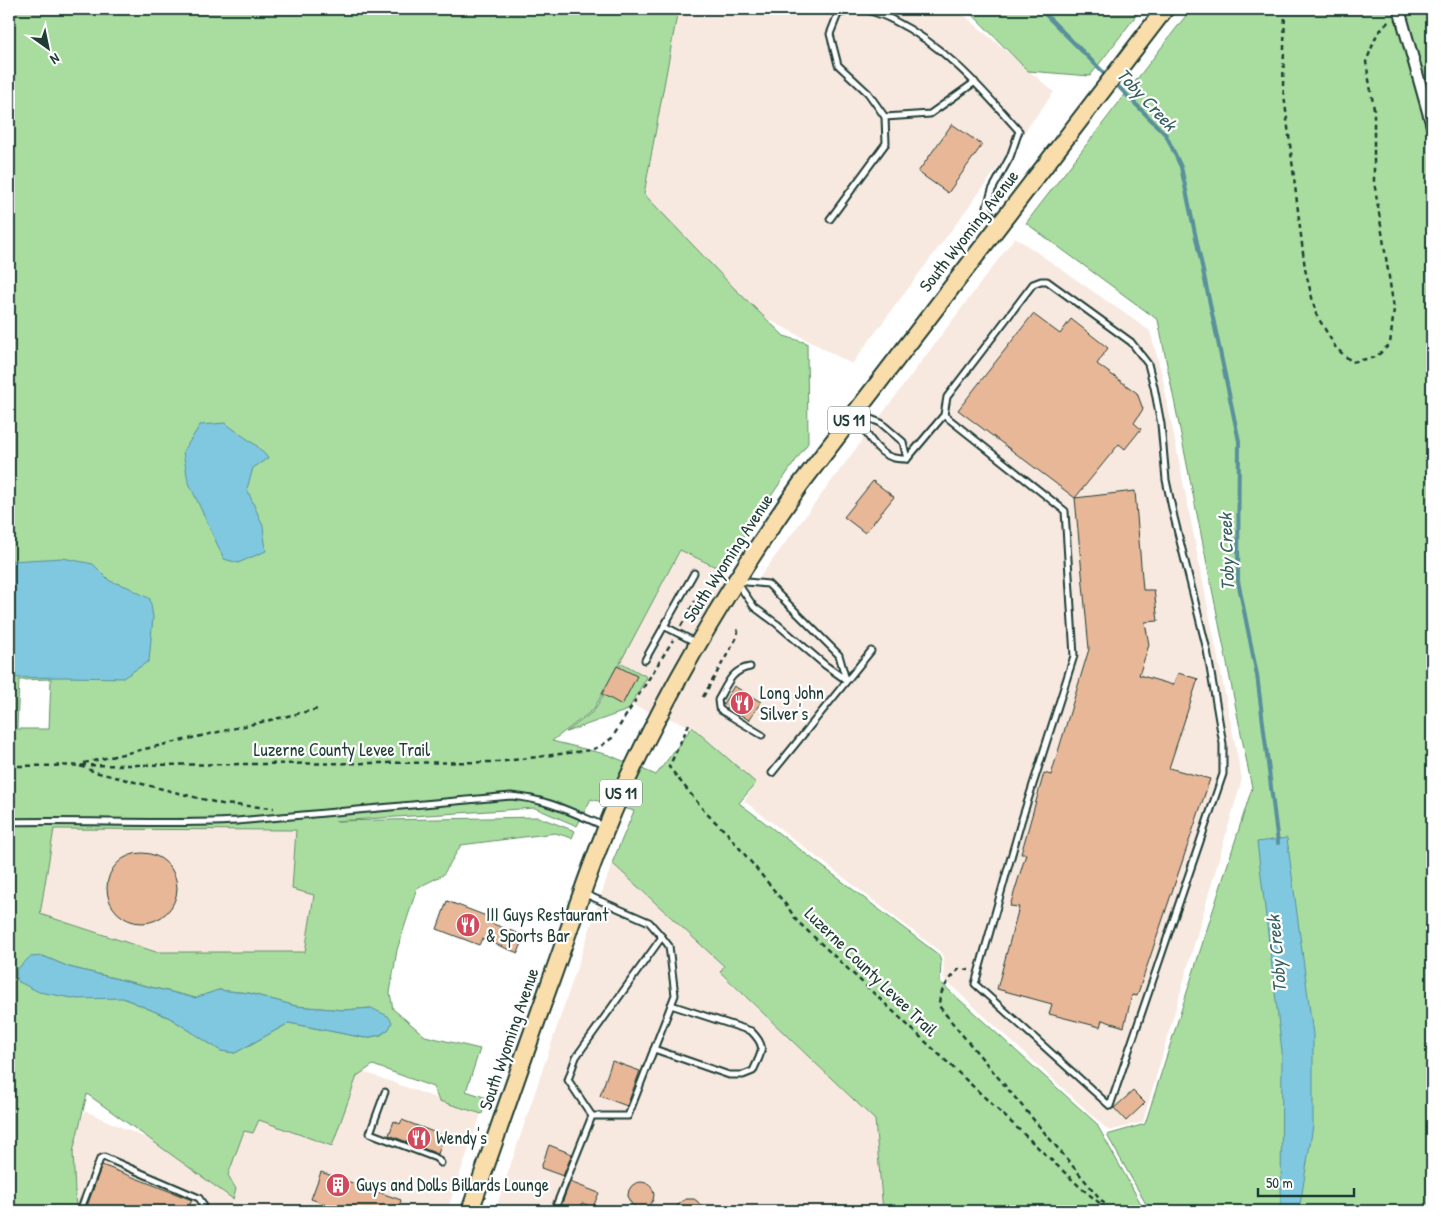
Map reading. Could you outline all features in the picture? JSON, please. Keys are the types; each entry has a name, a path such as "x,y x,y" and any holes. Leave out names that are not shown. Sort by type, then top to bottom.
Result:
{"main road":[{"name":"South Wyoming Avenue","path":"470,1211 606,827 650,732 698,643 736,580 800,485 1165,9"}],"street":[{"path":"1399,10 1432,126"}],"lane":[{"path":"830,219 886,143 885,117 868,93 838,65 830,34 838,14 852,9"},
{"path":"864,9 893,19 921,36 946,55 975,82 1019,131 1010,157 992,190 987,206 997,227"},
{"path":"885,117 930,114 975,82"},
{"path":"907,459 944,415 947,397 1033,284 1041,281 1047,281 1130,342 1144,357 1152,374 1161,424 1168,490 1208,650 1223,744 1223,774 1110,1106 975,984 1021,822 1074,656 1065,511 944,415"},
{"path":"855,412 882,423 903,442 907,459"},
{"path":"855,412 868,438 890,457 907,459"},
{"path":"645,660 694,573"},
{"path":"736,580 754,608 778,624 824,666 846,680"},
{"path":"736,580 768,584 839,656 846,680"},
{"path":"664,626 698,643"},
{"path":"772,774 870,651"},
{"path":"750,667 741,668 733,674 718,700 718,705 722,711 762,735"},
{"path":"9,822 197,823 511,796 549,802 606,827"},
{"path":"582,892 649,922 669,946 675,995 628,1116 592,1116"},
{"path":"592,1116 568,1080 576,1057 662,937"},
{"path":"654,1049 730,1075 743,1075 753,1071 762,1050 760,1040 751,1031 671,1005"},
{"path":"385,1092 370,1133 436,1158 440,1163"},
{"path":"554,1211 592,1116"},
{"path":"80,1211 100,1159 104,1156 199,1198 203,1204 200,1211"}],"path":[{"path":"1285,9 1283,86 1306,269 1316,314 1336,348 1352,362 1376,357 1390,344 1394,309 1374,181 1374,109 1366,62 1377,34 1399,10"},
{"path":"678,630 695,601"},
{"path":"703,697 736,639 738,632 736,626"},
{"name":"Luzerne County Levee Trail","path":"9,766 498,762 591,750 612,738 674,638"},
{"path":"78,765 318,709"},
{"name":"Luzerne County Levee Trail","path":"689,724 669,767 706,813 727,833 787,906 797,921 1079,1186 1110,1211"},
{"path":"78,765 95,772 222,804 283,808"},
{"path":"979,970 959,969 941,990 939,1006 1110,1211"}],"shaded area":[{"path":"645,9 957,9 1054,92 852,364 747,308 651,211 631,135"},
{"path":"1015,237 1150,331 1162,375 1242,779 1143,1122 1109,1131 944,979 943,954 744,801 756,783 693,727 602,695 681,550 752,587"},
{"path":"54,828 296,830 292,888 314,894 305,953 156,952 40,914"},
{"path":"612,863 724,966 720,973 875,1120 883,1211 495,1211"},
{"path":"347,1066 481,1114 447,1211 43,1211 85,1111 211,1167 238,1094"}],"green space":[{"path":"9,9 682,9 677,15 644,194 733,287 784,336 807,343 808,443 720,569 680,550 593,710 552,741 609,755 656,775 692,727 756,783 739,803 939,955 941,962 940,982 1096,1123 1145,1211 883,1211 875,1120 720,972 724,966 612,863 634,811 591,799 577,826 535,808 335,821 538,817 575,831 572,838 555,833 461,845 443,875 417,888 397,950 390,993 393,1009 425,1036 480,1049 466,1091 487,1098 482,1114 439,1101 433,1087 373,1065 357,1076 332,1146 259,1120 253,1133 244,1131 228,1175 236,1189 233,1199 87,1094 73,1152 76,1211 9,1211","holes":["51,679 49,729 17,729 19,680","54,829 296,830 292,889 314,895 305,952 156,952 40,914","43,956 69,967 196,998 219,990 249,993 296,1006 344,1010 371,1008 389,1029 381,1035 365,1038 289,1023 235,1053 221,1051 170,1018 123,998"]},
{"path":"967,9 1141,9 1090,76 1028,71"},
{"path":"1191,9 1432,9 1432,1211 1150,1211 1107,1135 1145,1124 1252,788 1158,320 1026,223"},
{"path":"622,663 647,677 628,710 566,732 594,711"}],"water":[{"path":"225,423 257,446 268,458 253,468 247,489 263,526 266,551 238,563 224,559 188,481 183,452 200,425"},
{"path":"63,558 93,564 110,581 128,587 150,599 153,617 149,661 123,678 9,678 9,561"},
{"name":"Toby Creek","path":"1287,838 1313,1034 1313,1126 1299,1211 1279,1211 1281,1201 1282,1051 1257,842"},
{"path":"43,956 69,967 195,998 218,990 249,993 296,1006 344,1010 371,1008 388,1016 392,1022 389,1029 380,1035 365,1038 289,1023 235,1053 221,1051 170,1018 123,998 77,999 39,992 17,981 16,970 30,957"}],"building":[{"path":"952,124 982,145 948,193 918,172"},
{"path":"1033,314 1060,334 1071,319 1108,348 1097,364 1137,393 1143,409 1134,423 1141,429 1125,449 1119,444 1075,498 958,410"},
{"path":"873,481 894,497 865,533 844,517"},
{"path":"1135,491 1143,590 1154,590 1158,621 1145,622 1149,645 1139,675 1173,685 1178,673 1198,679 1169,768 1210,779 1137,996 1132,995 1124,1027 1102,1020 1100,1027 1049,1014 1052,1004 997,989 1019,907 1010,906 1026,854 1021,854 1044,773 1051,775 1089,649 1075,498"},
{"path":"617,666 637,676 622,705 602,694"},
{"name":"Long John Silver's","path":"734,686 761,702 749,720 723,704"},
{"path":"149,853 162,859 171,868 175,874 177,888 175,902 167,913 156,921 135,923 128,921 117,913 109,902 107,881 109,874 117,863 128,855"},
{"name":"III Guys Restaurant & Sports Bar","path":"447,901 489,917 488,922 525,936 518,953 482,939 479,945 437,929"},
{"path":"612,1061 640,1071 627,1106 600,1096"},
{"path":"1133,1091 1145,1103 1126,1121 1114,1108"},
{"name":"Wendy's","path":"402,1120 444,1136 438,1154 389,1135 394,1121 400,1124"},
{"path":"549,1145 572,1154 563,1176 541,1168"},
{"path":"102,1165 192,1200 187,1211 92,1211 86,1209"},
{"name":"Guys and Dolls Billards Lounge","path":"321,1172 401,1200 398,1211 346,1211 311,1199"},
{"path":"570,1182 599,1193 593,1207 582,1203 579,1211 559,1211"},
{"path":"641,1182 650,1186 654,1195 650,1204 641,1208 632,1204 628,1195 632,1186"},
{"path":"686,1199 694,1199 706,1211 674,1211 679,1203"}],"waterway":[{"name":"Toby Creek","path":"1040,9 1108,77"},
{"name":"Toby Creek","path":"1115,83 1166,135 1181,167 1239,441 1238,581 1257,675 1278,843"}],"place":[{"name":"Long John Silver's","path":"742,703"},
{"name":"III Guys Restaurant & Sports Bar","path":"468,925"},
{"name":"Wendy's","path":"419,1138"},
{"name":"Guys and Dolls Billards Lounge","path":"338,1185"}]}
